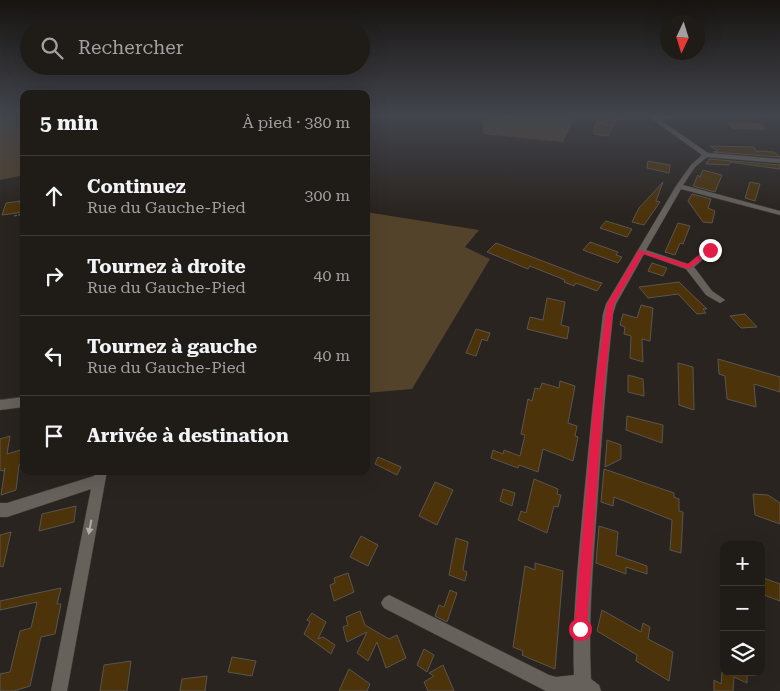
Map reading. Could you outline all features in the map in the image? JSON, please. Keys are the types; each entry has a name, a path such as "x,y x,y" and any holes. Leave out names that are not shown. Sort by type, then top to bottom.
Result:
{"street":[{"path":"697,148 706,155 780,161"},
{"path":"389,603 547,683 586,688 580,629 599,387 610,304 678,186 693,166 706,155"},
{"path":"678,186 780,213"},
{"path":"689,267 710,250 708,242"},
{"path":"642,251 689,267 709,294 720,300"},
{"path":"0,406 20,403"},
{"path":"0,510 7,510 100,475"},
{"path":"59,691 100,475"}],"path":[{"path":"14,216 20,215"}],"shaded area":[{"path":"0,148 20,148 20,176 0,180"},
{"path":"370,213 479,230 465,247 490,259 412,389 370,393"}],"building":[{"path":"714,148 755,148 756,151 774,152 780,157 713,152 718,151"},
{"path":"709,159 780,165 780,169 730,162 729,165 706,164"},
{"path":"648,161 670,165 669,173 647,168"},
{"path":"703,170 722,175 715,192 693,186 698,175 700,177"},
{"path":"663,182 656,201 660,202 644,225 632,222 639,208"},
{"path":"750,182 760,184 755,201 745,198"},
{"path":"692,194 711,199 708,208 715,211 712,223 703,222 688,201"},
{"path":"20,201 20,213 2,215 6,203"},
{"path":"606,221 632,229 627,237 600,228"},
{"path":"678,223 690,226 683,244 680,243 675,255 665,252"},
{"path":"590,242 618,252 616,255 622,257 618,263 583,250"},
{"path":"496,243 602,283 597,291 576,283 574,286 564,282 565,280 530,266 528,269 487,252"},
{"path":"652,263 667,268 663,276 648,271"},
{"path":"679,282 707,309 703,309 706,313 697,314 678,294 648,298 639,287"},
{"path":"547,298 565,302 561,325 569,327 567,339 527,329 530,317 543,320"},
{"path":"641,305 653,308 650,341 642,339 643,362 630,358 631,336 624,334 625,327 620,325 623,314 637,318"},
{"path":"745,314 757,327 741,328 730,316"},
{"path":"476,329 490,333 487,341 482,339 476,356 466,353"},
{"path":"718,359 780,377 780,392 754,384 756,407 727,399 725,376 719,374"},
{"path":"678,363 693,367 694,410 679,405"},
{"path":"628,375 643,379 644,396 628,392"},
{"path":"560,381 575,386 568,423 577,426 575,436 578,437 573,461 543,449 538,472 519,465 518,468 491,458 493,450 503,454 504,450 520,456 525,435 521,434 528,399 532,401 535,388 540,389 542,383 559,388"},
{"path":"627,416 663,425 662,443 626,430"},
{"path":"10,436 7,454 20,450 16,490 1,495 5,468 4,471 0,470 0,439"},
{"path":"607,440 621,445 621,459 605,467"},
{"path":"378,457 401,467 397,475 375,464"},
{"path":"604,469 674,493 674,497 679,499 679,511 683,512 681,553 670,550 672,520 614,497 613,506 601,502"},
{"path":"534,479 558,489 557,494 561,495 558,507 554,506 547,533 518,520 521,511 526,513"},
{"path":"435,482 453,490 437,525 419,516"},
{"path":"503,489 515,493 512,506 500,501"},
{"path":"753,494 768,495 780,503 780,524 755,515"},
{"path":"76,506 74,522 39,531 42,514"},
{"path":"599,526 618,532 616,555 647,566 647,574 626,567 626,574 596,563"},
{"path":"11,532 3,567 0,566 0,535"},
{"path":"361,536 378,545 368,566 350,557"},
{"path":"456,538 468,542 463,570 467,572 465,581 449,575"},
{"path":"535,563 563,571 555,669 522,655 523,651 513,647 525,566 535,570"},
{"path":"348,573 354,592 334,601 330,585 335,583 334,578"},
{"path":"765,578 780,584 780,601 765,595"},
{"path":"61,588 57,604 61,604 55,634 41,637 30,686 14,691 0,691 0,674 10,672 20,631 31,628 37,602 0,610 0,601"},
{"path":"450,590 457,593 447,622 435,616 439,605 444,607"},
{"path":"602,610 641,632 643,623 650,627 648,639 673,652 669,681 636,661 637,655 597,631"},
{"path":"360,611 365,625 389,639 397,635 406,658 386,668 377,642 368,661 357,653 367,632 347,642 343,627 348,625 346,617"},
{"path":"312,613 326,622 318,639 323,637 335,645 331,654 304,634 310,622 307,620"},
{"path":"424,649 434,655 427,672 417,665"},
{"path":"232,657 256,661 252,676 228,672"},
{"path":"131,661 127,691 100,691 104,665"},
{"path":"443,665 454,691 428,691 424,682 434,676 429,673"},
{"path":"349,669 370,684 367,691 339,691"},
{"path":"207,676 205,691 180,691 182,679"},
{"path":"722,676 747,676 747,683 734,677 733,691 714,691 714,680 721,684"}],"route":[{"path":"580,629 599,387 610,304 642,251 689,267 710,250"}]}
